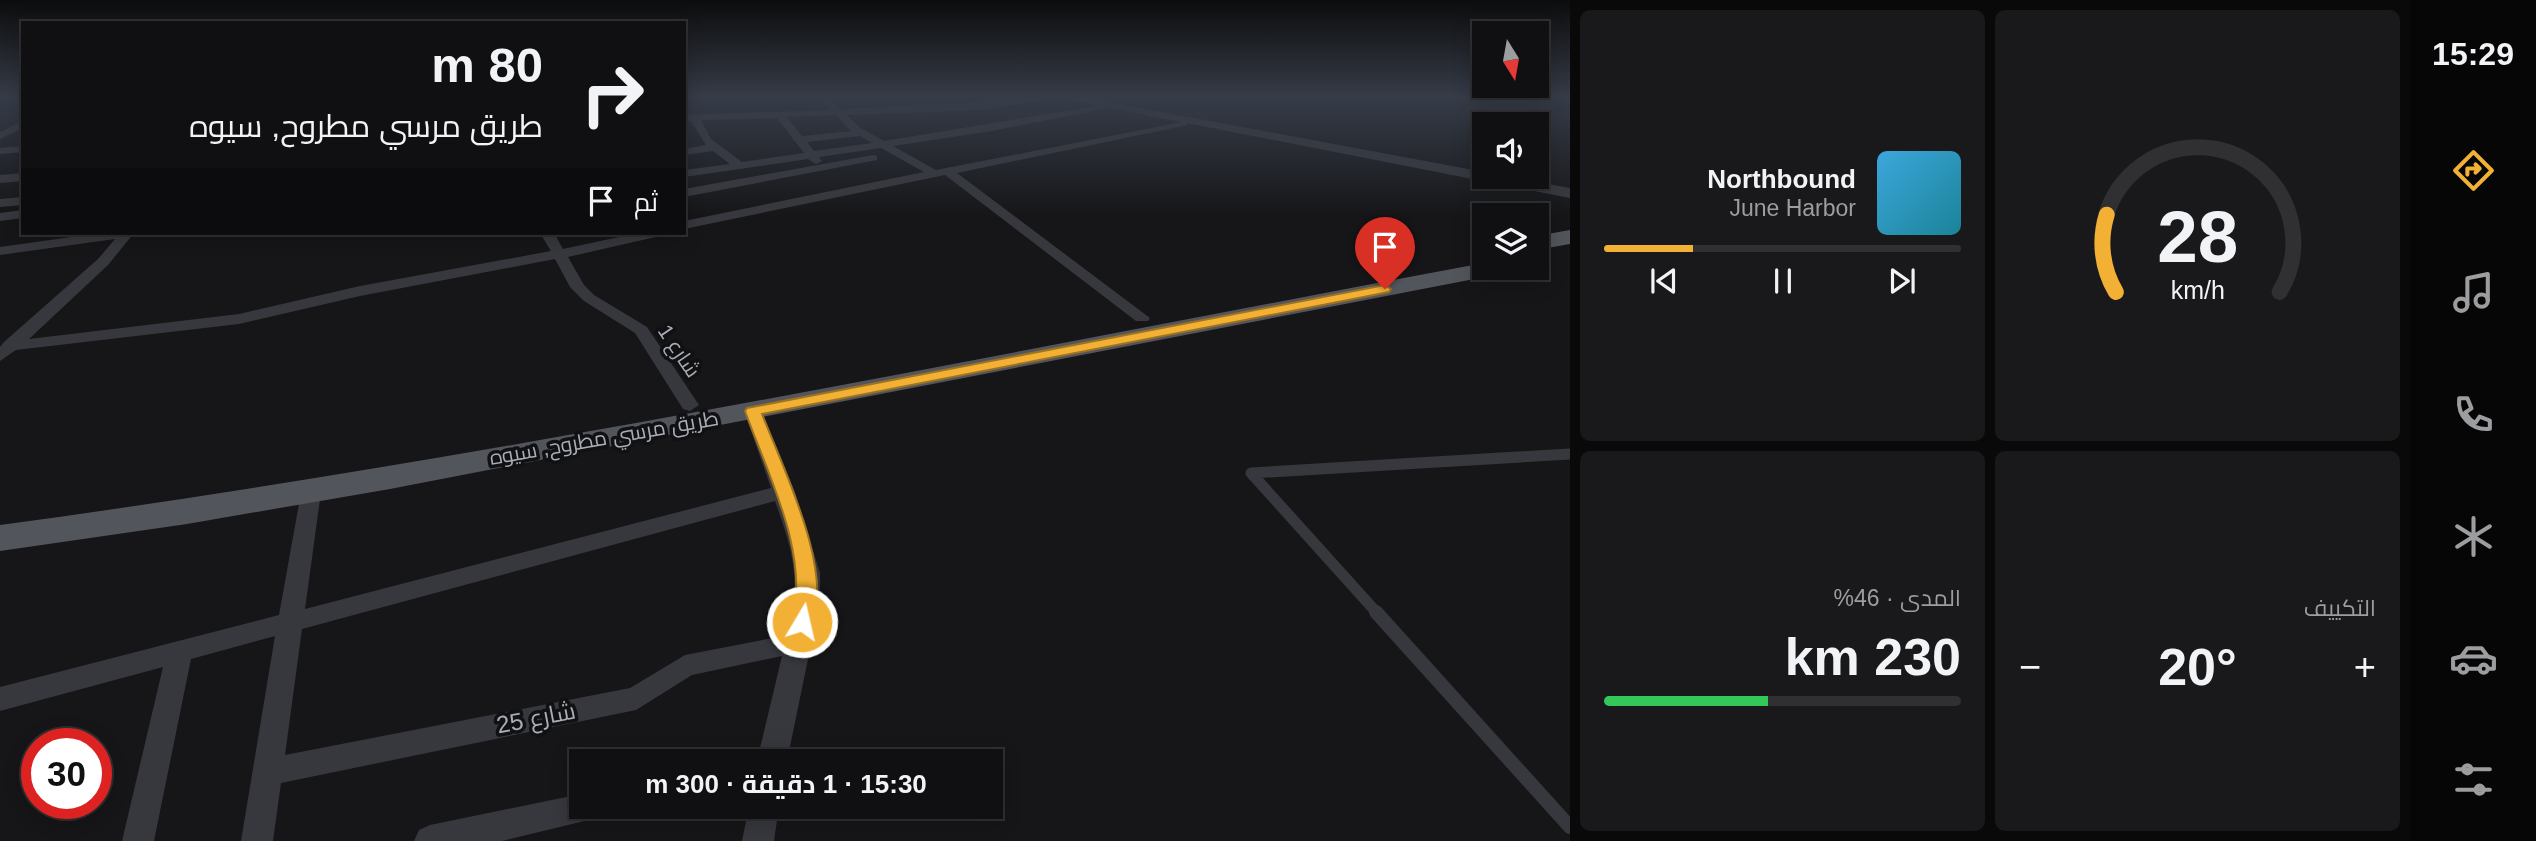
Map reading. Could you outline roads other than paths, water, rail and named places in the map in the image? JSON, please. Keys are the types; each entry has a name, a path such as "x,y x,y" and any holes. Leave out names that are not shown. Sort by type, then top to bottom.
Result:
{"main road":[{"path":"1549,241 1570,237"},
{"name":"طريق مرسي مطروح, سيوه","path":"0,517 305,473 690,405 1472,255"},
{"path":"1549,258 1570,256"},
{"name":"طريق مرسي مطروح, سيوه","path":"0,538 310,492 753,411 1472,272"}],"street":[{"path":"705,137 738,164"},
{"path":"795,137 822,167"},
{"path":"798,141 828,137"},
{"path":"869,137 941,173 1142,318"},
{"path":"686,174 922,137"},
{"path":"686,224 1114,137"},
{"path":"1264,137 1472,176"},
{"path":"686,152 715,147"},
{"path":"0,151 21,149"},
{"path":"686,193 898,153"},
{"path":"1,189 21,178"},
{"path":"1,189 21,188"},
{"path":"1531,189 1570,202"},
{"path":"1546,189 1570,193"},
{"path":"0,203 21,201"},
{"path":"0,217 21,214"},
{"path":"28,247 37,235"},
{"path":"0,251 113,235"},
{"path":"5,351 97,267 125,235"},
{"name":"شارع 1","path":"548,235 578,287 589,298 640,330 690,405"},
{"path":"5,351 197,326 645,235"},
{"path":"753,411 784,492 808,573 808,601 775,749"},
{"path":"257,841 310,492"},
{"path":"0,699 784,492"},
{"name":"شارع 25","path":"267,772 636,698 685,666 797,643"},
{"path":"138,841 180,651"},
{"path":"430,841 569,811"},
{"path":"758,841 762,819"}],"lane":[{"path":"1570,454 1251,473 1570,827"}]}
